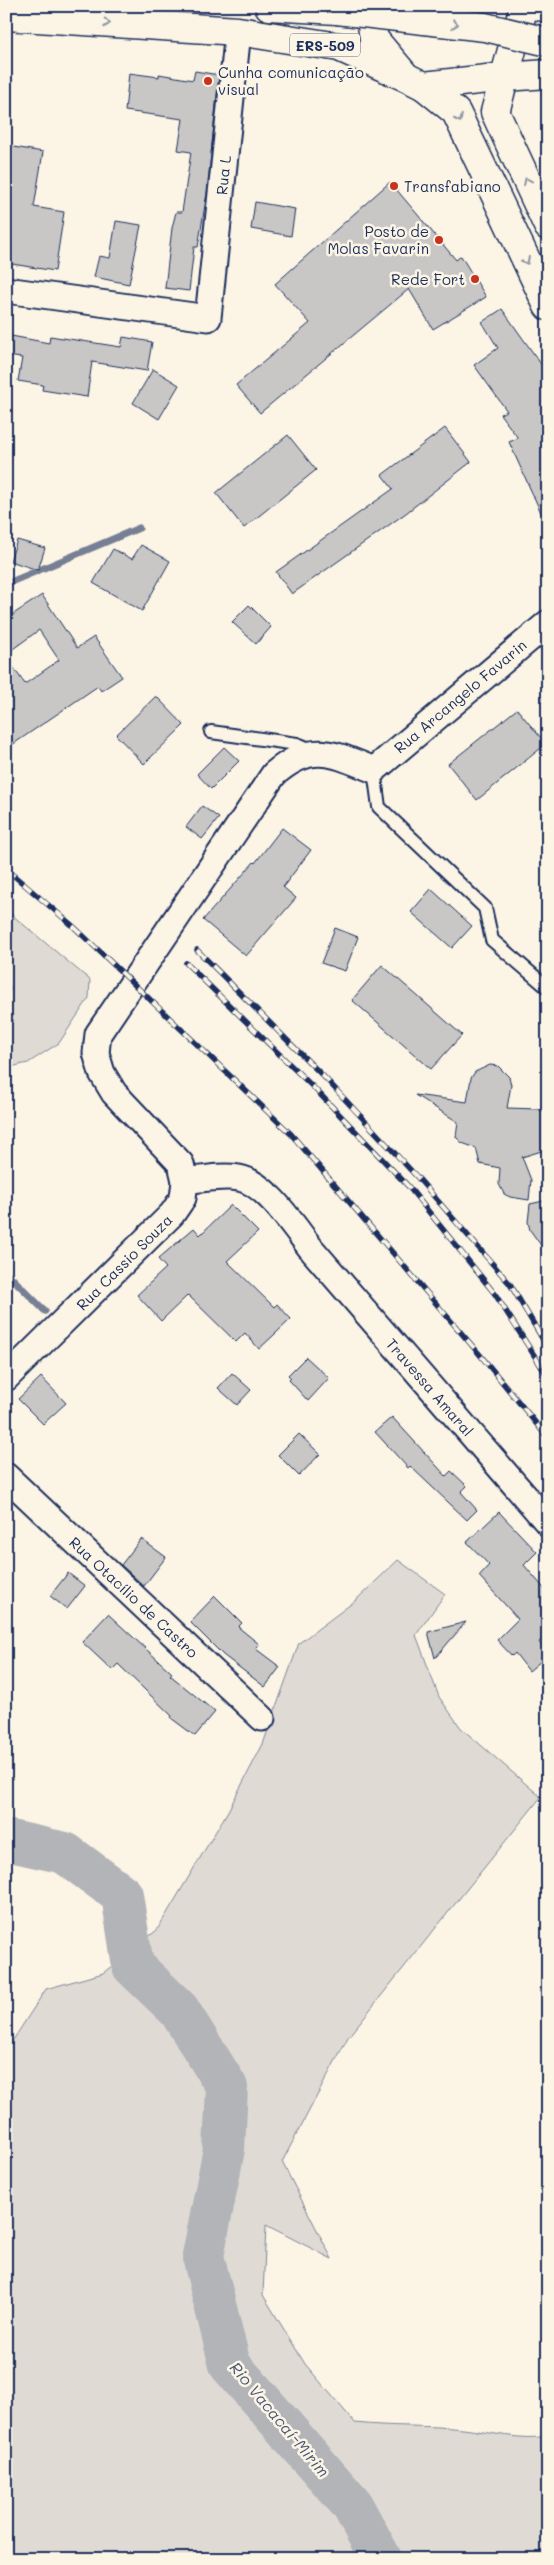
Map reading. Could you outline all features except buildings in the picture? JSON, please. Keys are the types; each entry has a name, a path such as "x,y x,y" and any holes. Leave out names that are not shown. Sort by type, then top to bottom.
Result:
{"main road":[{"name":"ERS-509","path":"269,6 337,10 485,27 548,42"},
{"path":"369,6 374,39 415,82 456,112 548,306"},
{"path":"531,8 505,77 495,112 548,226"},
{"name":"ERS-509","path":"6,16 238,32 339,47 415,82"},
{"path":"415,82 548,74"}],"street":[{"name":"Rua L","path":"6,290 208,318 238,32"},
{"name":"Rua Arcangelo Favarin","path":"374,770 548,623"},
{"path":"185,1181 181,1164 114,1093 102,1073 96,1053 98,1034 274,774 299,755 320,753 337,755 374,770"},
{"name":"Travessa Amaral","path":"185,1181 240,1178 258,1187 277,1206 548,1523"},
{"name":"Rua Cassio Souza","path":"6,1378 172,1214 183,1198 185,1181"},
{"name":"Rua Otacílio de Castro","path":"6,1476 262,1718"}],"lane":[{"path":"212,732 297,744 320,753"},
{"path":"374,770 378,807 485,908 492,940 548,988"}],"shaded area":[{"path":"6,910 90,980 89,998 59,1043 28,1063 6,1068 6,1006 11,987 6,982"},
{"path":"398,1560 445,1594 416,1635 439,1697 461,1728 541,1797 348,2037 282,2162 332,2259 266,2225 263,2295 305,2364 355,2423 474,2430 516,2437 548,2436 548,2559 6,2559 6,2051 46,1989 103,1973 157,1930 228,1811 263,1744 299,1643 355,1601"}],"waterway":[{"path":"6,584 139,528"},
{"path":"6,1272 45,1311"},
{"name":"Rio Vacacaí-Mirim","path":"6,1840 65,1853 122,1895 133,1966 179,2010 227,2087 224,2149 203,2256 230,2365 352,2505 381,2559"}],"railway":[{"path":"6,869 73,926 291,1134 481,1356 548,1438"},
{"path":"197,950 326,1079 418,1178 510,1284 548,1348"},
{"path":"186,963 315,1089 408,1186 495,1294 548,1377"}],"place":[{"name":"Cunha comunicação visual","path":"208,81"},
{"name":"Transfabiano","path":"394,186"},
{"name":"Posto de Molas Favarin","path":"439,240"},
{"name":"Rede Fort","path":"475,279"}]}
